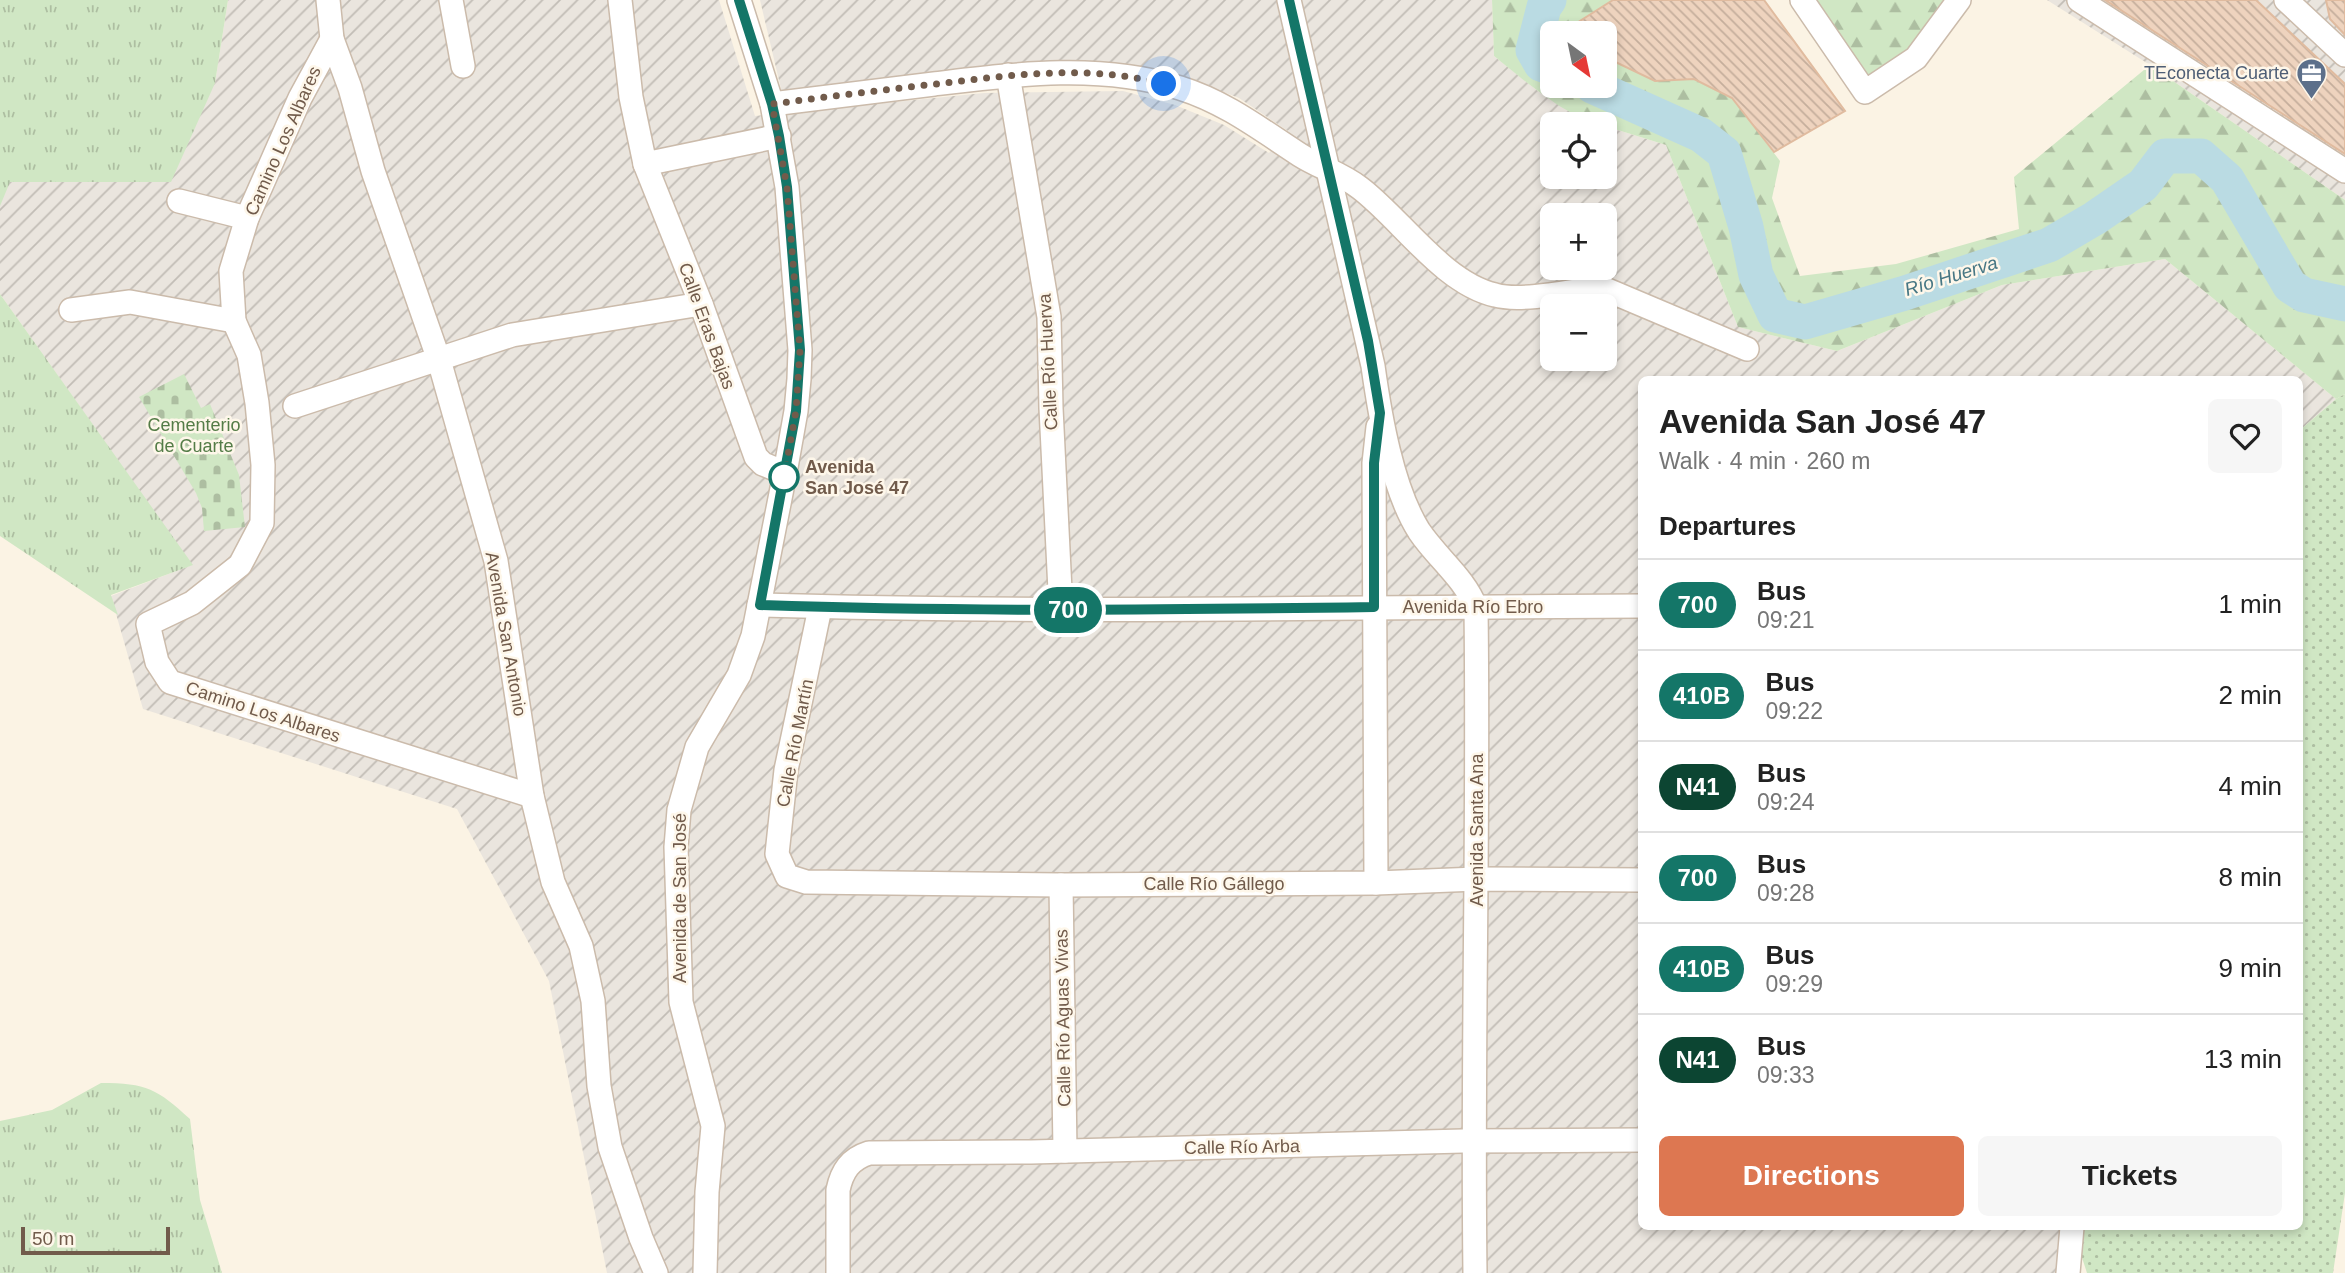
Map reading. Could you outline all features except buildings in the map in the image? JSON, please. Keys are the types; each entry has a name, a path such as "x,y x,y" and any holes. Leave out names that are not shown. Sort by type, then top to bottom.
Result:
{"street":[{"name":"Avenida San Antonio","path":"328,0 332,38 350,88 373,171 439,360 496,561 532,796 554,882 581,946 591,990 599,1086 610,1147 656,1273"},
{"path":"451,0 463,66"},
{"name":"Calle Eras Bajas","path":"620,0 631,97 645,164 701,304 756,457 763,464 785,473"},
{"name":"Avenida de San José","path":"705,1273 706,1192 713,1126 681,1002 677,847 679,810 697,747 747,655 760,605 796,411 800,350 787,187 779,136 772,104 739,0"},
{"name":"Avenida Santa Ana","path":"1289,0 1373,366 1380,413 1398,481 1419,530 1464,584 1476,608 1475,1273"},
{"path":"1802,0 1864,92 1916,58 1959,0"},
{"path":"2079,0 2345,171"},
{"path":"2286,0 2345,55"},
{"name":"Camino Los Albares","path":"332,38 300,98 247,218 231,271 234,321 249,355 257,403 263,465 262,523 240,565 192,603 148,624 157,662 170,682 532,796"},
{"path":"772,104 1008,75 1096,73 1149,80 1205,97 1233,110 1360,188 1449,271 1483,292 1512,297 1605,289 1746,349"},
{"name":"Calle Río Huerva","path":"1008,75 1049,317 1060,611"},
{"path":"645,164 779,136"},
{"path":"180,201 247,218"},
{"path":"71,310 130,302 234,321"},
{"path":"295,406 531,330 701,304"},
{"name":"Avenida Santa Ana","path":"1376,883 1374,463 1380,413"},
{"name":"Avenida Río Ebro","path":"760,605 1060,611 1638,607"},
{"name":"Calle Río Martín","path":"787,876 777,854 786,770 820,608"},
{"name":"Calle Río Gállego","path":"787,876 806,882 1061,885 1376,883 1477,879 1638,880"},
{"name":"Calle Río Aguas Vivas","path":"1061,885 1065,1151"},
{"name":"Calle Río Arba","path":"838,1273 838,1190 842,1173 860,1156 878,1152 1638,1140"},
{"path":"2068,1273 2072,1230"},
{"path":"2072,1230 2087,1273"}],"shaded area":[{"path":"228,0 719,0 755,116 984,93 1123,91 1175,105 1224,125 1269,153 1292,127 1288,131 1239,98 1182,76 1127,64 998,67 782,93 760,0 1492,0 1494,56 1540,93 1540,98 1549,98 1571,112 1540,112 1540,189 1617,189 1617,130 1666,145 1738,327 1837,351 2002,285 2165,259 2336,399 2303,427 2303,376 1638,376 1638,1230 2075,1230 2076,1273 607,1273 549,981 457,809 143,709 111,596 192,565 0,294 0,195 5,182 215,83"},
{"path":"2047,0 2345,0 2345,200 2150,65"}],"green space":[{"path":"0,0 228,0 215,83 171,182 10,182 0,206"},
{"path":"1492,0 1613,0 1580,21 1540,21 1540,92 1494,56"},
{"path":"1802,0 1959,0 1865,92"},
{"path":"1617,63 1655,81 1694,79 1732,98 1780,161 1772,198 1800,276 1896,264 2019,229 2014,177 2150,65 2345,200 2345,394 2336,399 2165,259 2002,285 1837,351 1738,327 1666,145 1617,130 1617,112 1570,112 1547,98 1617,98"},
{"path":"0,294 193,565 111,595 118,615 0,536"},
{"name":"Cementerio de Cuarte","path":"184,374 201,408 210,404 239,475 245,527 204,531 202,508 196,493 139,397"},
{"path":"2345,394 2345,1193 2333,1273 2087,1273 2073,1230 2303,1230 2303,427"},
{"path":"101,1083 141,1086 159,1094 190,1119 200,1200 222,1273 0,1273 0,1121 52,1110"}],"waterway":[{"name":"Río Huerva","path":"1540,21 1549,0"},
{"name":"Río Huerva","path":"1540,23 1533,50 1540,62"},
{"name":"Río Huerva","path":"1617,97 1701,135 1724,153 1746,227 1756,275 1775,315 1805,322 1905,293 2049,245 2143,185 2165,156 2201,156 2227,179 2290,286 2304,295 2345,304"}],"bus line":[{"name":"700","path":"739,0 772,104 779,136 787,187 800,350 796,411 760,605 1060,611 1374,607 1374,463 1380,413 1368,341 1289,0"}],"place":[{"name":"TEconecta Cuarte","path":"2312,100"},
{"name":"Avenida San José 47","path":"784,477"}],"route":[{"path":"784,477 796,411 800,350 787,187 772,104 1034,73 1096,73 1164,84"}]}
